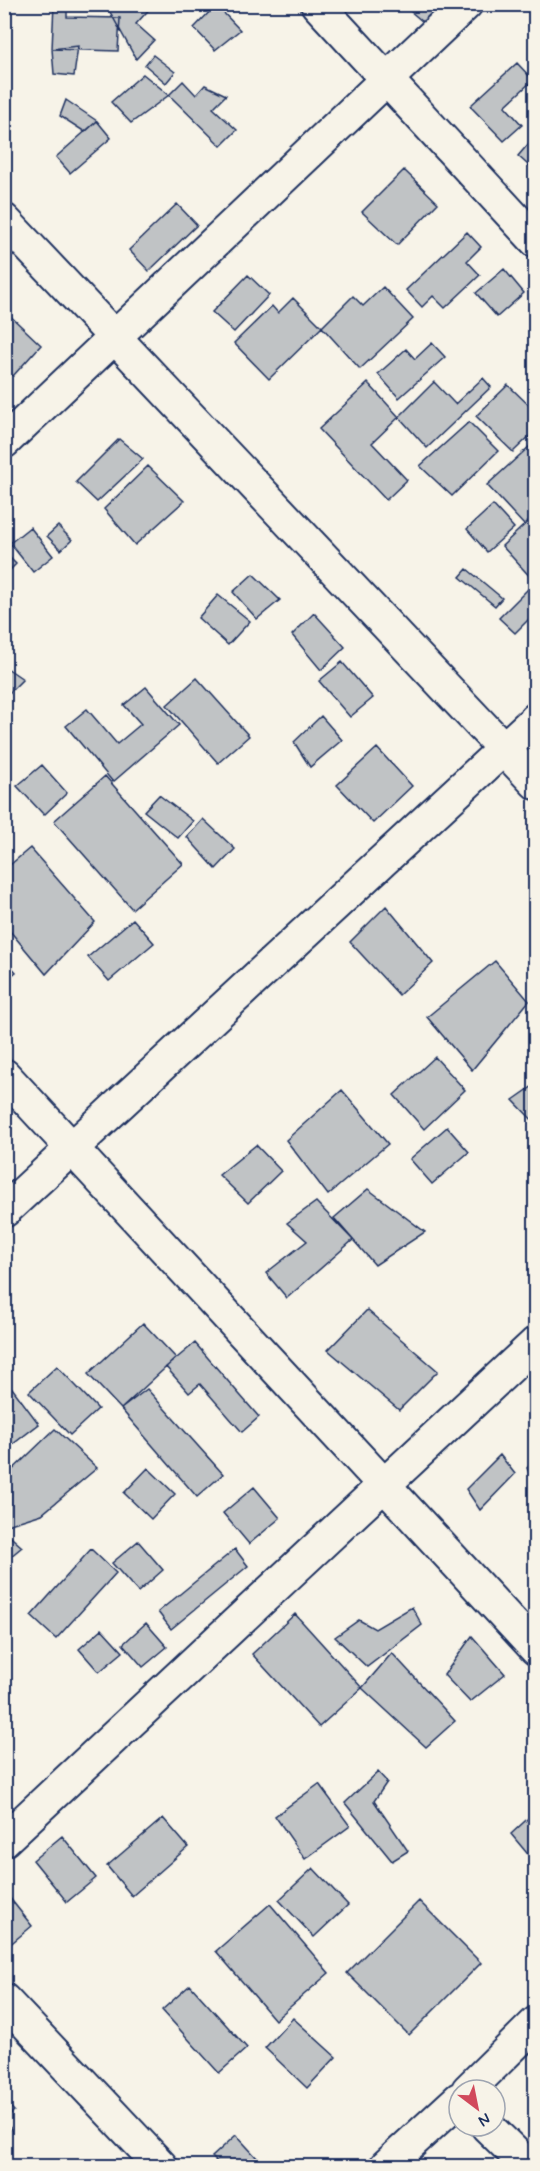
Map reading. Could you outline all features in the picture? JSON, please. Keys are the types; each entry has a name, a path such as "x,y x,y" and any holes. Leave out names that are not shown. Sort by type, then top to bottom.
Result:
{"street":[{"path":"317,4 536,241"},
{"path":"4,442 466,4"},
{"path":"4,220 536,783"},
{"path":"4,1212 536,719"},
{"path":"4,1075 536,1649"},
{"path":"4,1840 536,1343"},
{"path":"4,2000 161,2166"},
{"path":"480,2078 536,2023"},
{"path":"386,2166 447,2110"},
{"path":"499,2138 528,2166"}],"building":[{"path":"54,4 67,4 67,17 120,18 118,51 52,49"},
{"path":"113,4 154,4 136,24 154,40 136,59 109,10"},
{"path":"402,4 432,4 436,8 423,22"},
{"path":"216,5 240,30 215,50 194,28"},
{"path":"78,46 74,76 54,74 52,49"},
{"path":"153,55 175,72 166,83 145,65"},
{"path":"517,63 533,80 505,106 522,125 504,141 470,106"},
{"path":"143,74 169,95 131,123 111,102"},
{"path":"183,81 196,95 205,85 226,95 213,108 237,130 221,146 169,95"},
{"path":"66,100 97,121 85,132 60,116"},
{"path":"97,121 111,138 70,173 56,157"},
{"path":"536,135 536,172 518,156"},
{"path":"404,170 438,203 397,245 362,212"},
{"path":"177,204 197,225 149,271 129,250"},
{"path":"467,232 481,247 467,261 480,275 445,308 433,296 422,307 406,290"},
{"path":"504,269 524,293 497,317 476,293"},
{"path":"248,275 269,295 234,332 212,312"},
{"path":"383,287 413,319 360,369 322,327 353,296 363,306"},
{"path":"293,298 322,327 269,379 234,343 272,306 278,313"},
{"path":"4,310 41,345 13,376 4,369"},
{"path":"432,343 445,357 399,398 378,374 406,349 415,359"},
{"path":"483,378 491,387 427,448 399,417 434,382 455,404"},
{"path":"368,383 399,417 372,443 407,480 386,500 319,429"},
{"path":"508,385 536,412 536,430 513,452 476,416"},
{"path":"469,422 498,451 452,496 420,466"},
{"path":"119,439 143,459 97,502 76,482"},
{"path":"531,445 536,450 536,514 524,525 487,485"},
{"path":"148,466 184,501 135,545 104,509"},
{"path":"493,505 514,528 487,552 467,529"},
{"path":"536,514 536,580 534,581 502,546"},
{"path":"58,526 72,540 61,550 47,536"},
{"path":"30,527 53,556 33,572 10,543"},
{"path":"4,552 16,564 4,576"},
{"path":"467,569 502,598 495,606 460,577"},
{"path":"253,574 280,600 257,619 233,592"},
{"path":"536,581 536,612 515,633 499,618"},
{"path":"218,595 250,621 228,645 198,618"},
{"path":"314,613 345,647 321,670 292,635"},
{"path":"342,662 373,698 350,717 319,681"},
{"path":"4,666 23,679 4,698"},
{"path":"197,678 249,736 218,763 167,705"},
{"path":"146,687 179,725 113,782 66,726 87,709 117,744 141,724 124,705"},
{"path":"321,716 342,740 310,767 294,742"},
{"path":"377,748 412,786 373,823 337,785"},
{"path":"42,765 67,793 44,815 17,786"},
{"path":"105,776 183,864 132,909 54,821"},
{"path":"159,795 193,821 178,838 144,811"},
{"path":"203,819 235,849 216,869 187,837"},
{"path":"30,848 95,922 46,974 4,924 4,870"},
{"path":"386,906 433,963 399,995 350,942"},
{"path":"133,919 154,943 109,981 88,957"},
{"path":"4,959 16,972 4,982"},
{"path":"495,961 529,1001 472,1070 427,1017"},
{"path":"435,1057 465,1090 424,1129 394,1095"},
{"path":"536,1084 536,1124 513,1100"},
{"path":"342,1090 388,1144 328,1195 286,1140"},
{"path":"447,1127 469,1152 432,1184 410,1159"},
{"path":"256,1145 281,1171 248,1203 219,1175"},
{"path":"368,1189 425,1232 375,1265 334,1218"},
{"path":"316,1202 353,1240 287,1298 266,1273 307,1241 287,1223"},
{"path":"367,1310 438,1371 399,1410 328,1350"},
{"path":"143,1323 176,1358 121,1409 88,1374"},
{"path":"195,1343 259,1417 242,1432 200,1384 189,1393 166,1367"},
{"path":"57,1366 98,1409 70,1435 29,1392"},
{"path":"12,1388 39,1424 4,1451 4,1394"},
{"path":"147,1389 223,1474 197,1497 121,1409"},
{"path":"55,1429 97,1468 42,1514 4,1526 4,1478"},
{"path":"500,1455 515,1474 480,1510 466,1489"},
{"path":"536,1460 536,1488 527,1468"},
{"path":"148,1468 175,1494 151,1519 124,1493"},
{"path":"254,1487 280,1518 249,1544 223,1513"},
{"path":"4,1531 22,1547 4,1562"},
{"path":"138,1541 163,1570 138,1592 112,1563"},
{"path":"91,1549 116,1573 56,1639 31,1616"},
{"path":"235,1549 248,1566 171,1629 158,1612"},
{"path":"412,1607 422,1625 367,1667 335,1637 359,1620 375,1629"},
{"path":"295,1614 362,1688 319,1727 252,1654"},
{"path":"146,1623 167,1647 143,1667 123,1644"},
{"path":"102,1629 123,1652 99,1672 79,1649"},
{"path":"472,1636 505,1674 470,1702 444,1675"},
{"path":"392,1653 455,1721 426,1747 362,1688"},
{"path":"378,1772 387,1782 374,1801 408,1851 392,1861 345,1803"},
{"path":"319,1784 350,1826 305,1859 275,1816"},
{"path":"536,1811 536,1864 511,1834"},
{"path":"163,1818 188,1847 132,1896 107,1866"},
{"path":"62,1836 96,1878 67,1902 33,1860"},
{"path":"313,1868 348,1905 314,1937 279,1900"},
{"path":"5,1892 32,1926 7,1947 4,1944"},
{"path":"419,1901 481,1963 409,2035 347,1973"},
{"path":"270,1904 329,1973 275,2020 216,1951"},
{"path":"190,1985 247,2048 219,2073 162,2010"},
{"path":"293,2018 336,2057 307,2088 265,2048"},
{"path":"4,2100 14,2111 4,2120"},
{"path":"4,2121 11,2129 4,2135"},
{"path":"236,2135 258,2159 250,2166 221,2166 212,2157"}]}
